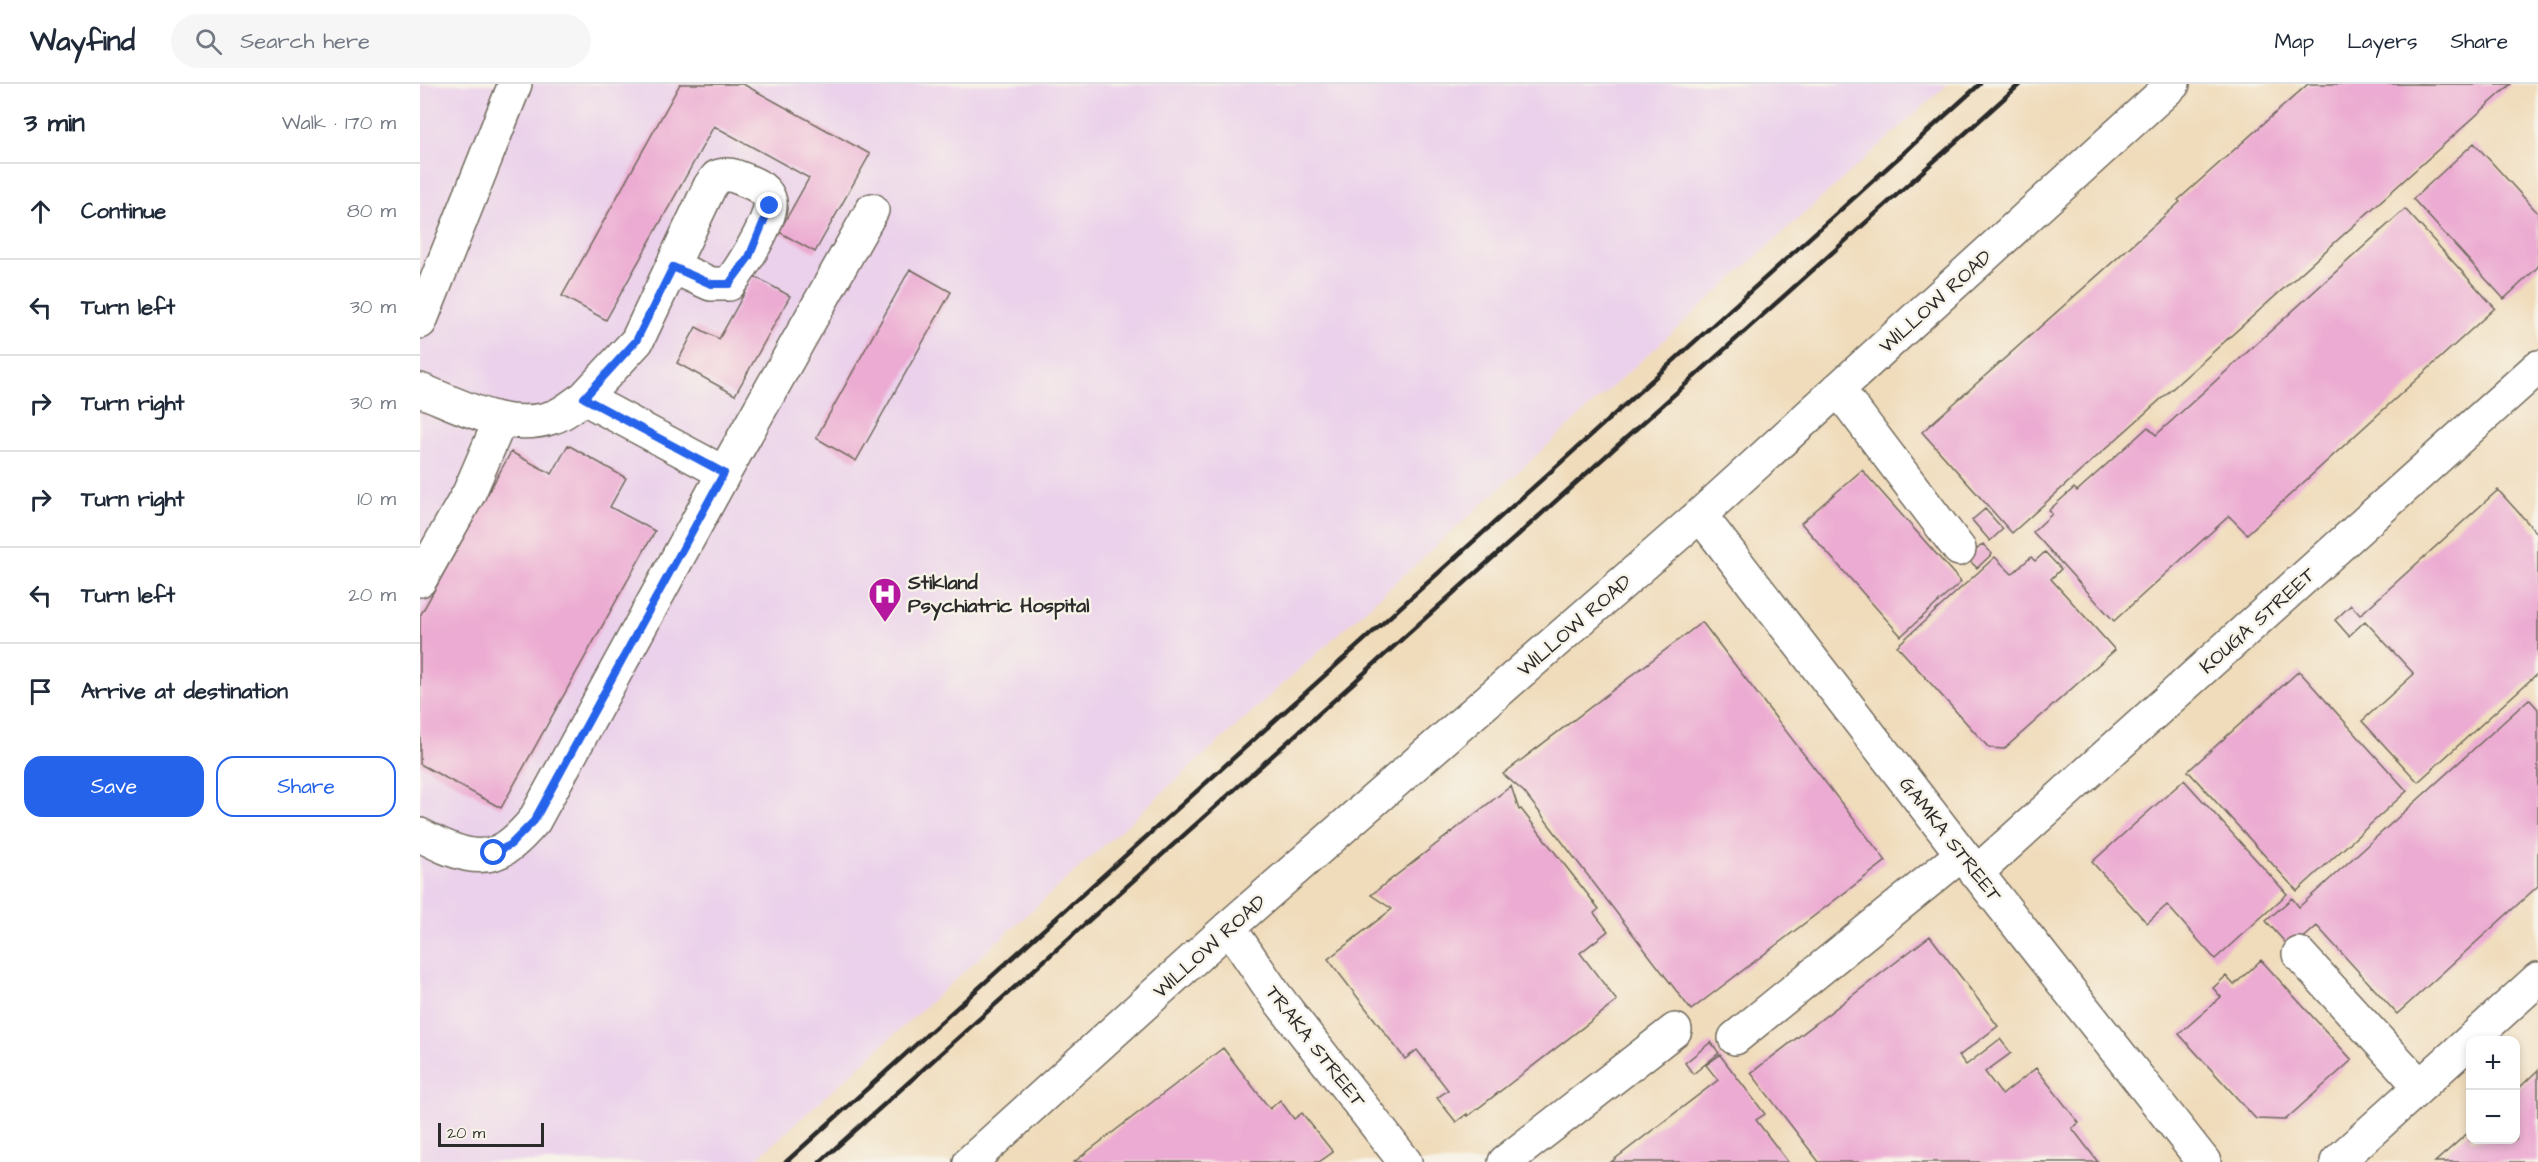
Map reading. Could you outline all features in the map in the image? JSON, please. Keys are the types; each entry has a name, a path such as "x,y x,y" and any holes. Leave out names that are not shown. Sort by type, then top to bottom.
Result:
{"street":[{"path":"420,322 515,84"},
{"name":"WILLOW ROAD","path":"970,1162 1229,927 1700,515 2173,84"},
{"path":"420,835 451,851 470,856 494,853 510,845 534,821 724,473 872,210"},
{"path":"420,390 500,421 526,423 554,417 584,398 636,341 673,267"},
{"name":"KOUGA STREET","path":"1735,1038 1969,863 2538,367"},
{"path":"1838,389 1959,549"},
{"path":"584,398 724,473"},
{"path":"420,580 469,493 500,421"},
{"name":"GAMKA STREET","path":"1700,515 2204,1162"},
{"name":"TRAKA STREET","path":"1229,927 1275,995 1405,1162"},
{"path":"2299,954 2420,1086"},
{"path":"2337,1162 2538,978"},
{"path":"1504,1162 1675,1030"}],"shaded area":[{"name":"Stikland Psychiatric Hospital","path":"420,84 1948,84 753,1162 420,1162"}],"building":[{"path":"680,84 743,84 870,154 815,252 779,232 809,178 714,126 606,320 562,296"},
{"path":"2308,84 2511,84 2012,533 1922,432 2180,202 2178,200"},
{"path":"2474,143 2538,213 2538,267 2504,299 2413,199"},
{"path":"2405,209 2495,308 2247,534 2229,516 2114,621 2033,532 2052,514 2049,510 2074,488 2077,491 2148,427 2156,435"},
{"path":"910,269 951,292 856,461 816,438"},
{"path":"754,276 790,296 735,395 677,363 696,327 719,339"},
{"path":"568,445 626,478 610,507 655,531 501,808 420,764 420,616 511,452 552,474"},
{"path":"1862,470 1961,582 1901,636 1801,523"},
{"path":"2498,490 2538,534 2538,673 2418,782 2362,721 2414,674 2365,621 2349,636 2335,620 2351,605 2360,615"},
{"path":"1985,509 2003,529 1990,541 1972,520"},
{"path":"1983,544 1992,554 1977,568 1967,558"},
{"path":"2045,552 2061,569 2051,579 2115,650 2004,749 1989,748 1897,646 1995,557 2012,574 2031,557 2035,561"},
{"path":"1702,622 1886,861 1691,1010 1524,792 1503,774"},
{"path":"2299,671 2407,791 2297,891 2188,771"},
{"path":"2529,699 2538,709 2538,886 2397,1014 2317,926 2291,949 2266,921 2292,898 2299,907"},
{"path":"2184,780 2287,894 2215,959 2167,905 2147,923 2092,862"},
{"path":"1511,786 1519,810 1521,809 1599,909 1594,913 1608,931 1580,953 1617,1001 1468,1116 1467,1114 1456,1122 1437,1098 1448,1090 1417,1050 1405,1059 1328,959 1392,909 1371,895"},
{"path":"1930,936 1998,1026 1959,1056 1966,1065 2000,1039 2011,1053 1985,1072 2002,1095 2036,1068 2079,1123 2072,1128 2098,1162 1819,1162 1751,1073"},
{"path":"2261,960 2352,1060 2285,1120 2256,1119 2179,1034 2221,997 2213,988 2226,976 2234,985"},
{"path":"1711,1042 1719,1053 1693,1074 1685,1063"},
{"path":"1223,1048 1270,1109 1280,1100 1294,1119 1302,1113 1333,1152 1319,1162 1243,1162 1241,1160 1238,1162 1074,1162"},
{"path":"1720,1055 1765,1114 1756,1120 1788,1162 1611,1162 1718,1080 1706,1065"},
{"path":"2538,1070 2538,1162 2435,1162 2466,1135 2466,1144 2520,1144 2520,1087"}],"railway":[{"path":"786,1162 1980,84"},
{"path":"820,1162 2020,84"}],"place":[{"name":"Stikland Psychiatric Hospital","path":"885,623"}],"route":[{"path":"494,853 510,845 534,821 724,473 584,398 636,341 673,267 711,284 729,284 749,257 770,206"}]}
